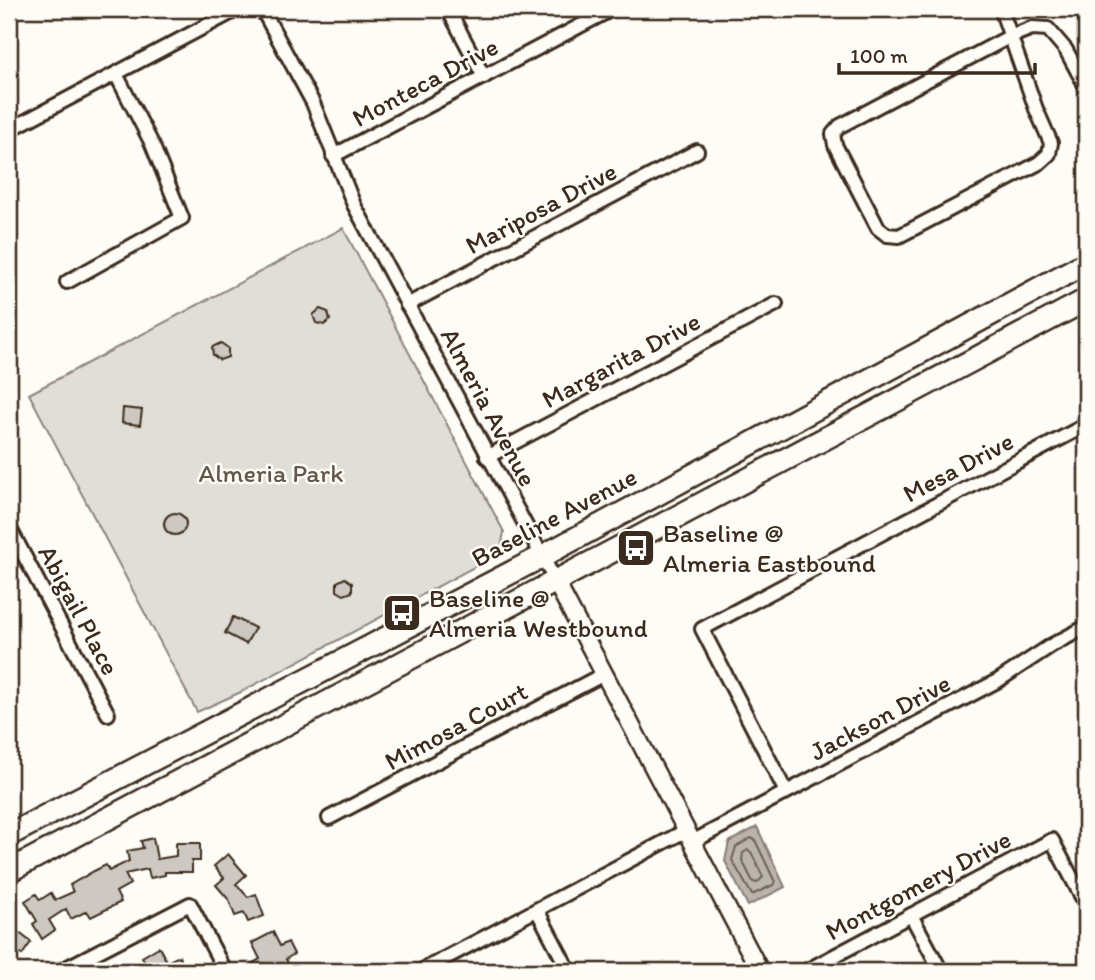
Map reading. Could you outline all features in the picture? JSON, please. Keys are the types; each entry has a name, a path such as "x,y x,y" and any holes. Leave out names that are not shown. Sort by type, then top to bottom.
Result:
{"main road":[{"name":"Baseline Avenue","path":"9,835 541,557 1086,263"},
{"path":"9,872 1086,300"}],"street":[{"path":"9,130 238,9"},
{"name":"Almeria Avenue","path":"262,9 313,103 354,205 760,971"},
{"path":"448,9 484,76"},
{"name":"Monteca Drive","path":"333,156 612,9"},
{"path":"1001,9 1009,37 1051,144 1049,154 1039,163 899,236 887,235 878,228 835,145 834,134 840,126 1009,37 1032,28 1048,29 1066,50 1086,87"},
{"path":"67,282 182,219 152,144 116,74"},
{"name":"Mariposa Drive","path":"407,305 697,151"},
{"name":"Margarita Drive","path":"487,457 776,304"},
{"name":"Mesa Drive","path":"786,792 702,629 1086,425"},
{"name":"Abigail Place","path":"9,527 108,714"},
{"name":"Jackson Drive","path":"421,971 537,911 786,792 999,680 1052,645 1086,627"},
{"name":"Mimosa Court","path":"329,818 604,674"},
{"name":"Montgomery Drive","path":"806,971 1052,840 1086,905"},
{"path":"60,971 190,904 225,971"},
{"path":"537,911 569,971"},
{"path":"911,915 941,971"}],"green space":[{"name":"Almeria Park","path":"343,228 504,532 501,549 491,554 491,558 241,692 197,712 29,394"}],"water":[{"path":"757,827 785,887 748,906 725,861 729,842"}],"building":[{"path":"320,309 328,312 330,320 324,325 316,323 313,315"},
{"path":"221,343 228,348 228,357 220,360 213,355 212,347"},
{"path":"123,408 142,410 140,425 122,423"},
{"path":"175,513 183,516 186,524 183,532 175,535 167,532 164,524 167,516"},
{"path":"345,578 352,583 352,592 344,595 337,591 337,582"},
{"path":"233,617 255,628 246,644 225,633"},
{"path":"153,838 157,859 176,856 176,843 200,843 200,861 192,861 192,872 165,872 165,875 150,878 148,869 125,874 130,884 116,892 121,902 91,917 87,911 71,919 66,909 49,920 55,930 42,939 33,924 37,921 25,901 36,894 40,900 51,893 55,900 73,892 70,885 106,865 109,871 129,861 127,851 143,848 141,841"},
{"path":"228,854 246,875 236,884 248,897 256,894 264,916 248,922 244,913 235,916 229,900 216,885 224,878 214,866"},
{"path":"9,925 31,942 22,955 9,946"},
{"path":"273,932 280,946 288,942 294,954 286,959 292,971 257,971 253,963 260,959 252,943"},
{"path":"159,947 167,962 179,956 187,971 150,971 142,957"}],"place":[{"name":"Baseline @ Almeria Eastbound","path":"636,548"},
{"name":"Baseline @ Almeria Westbound","path":"402,613"}]}
